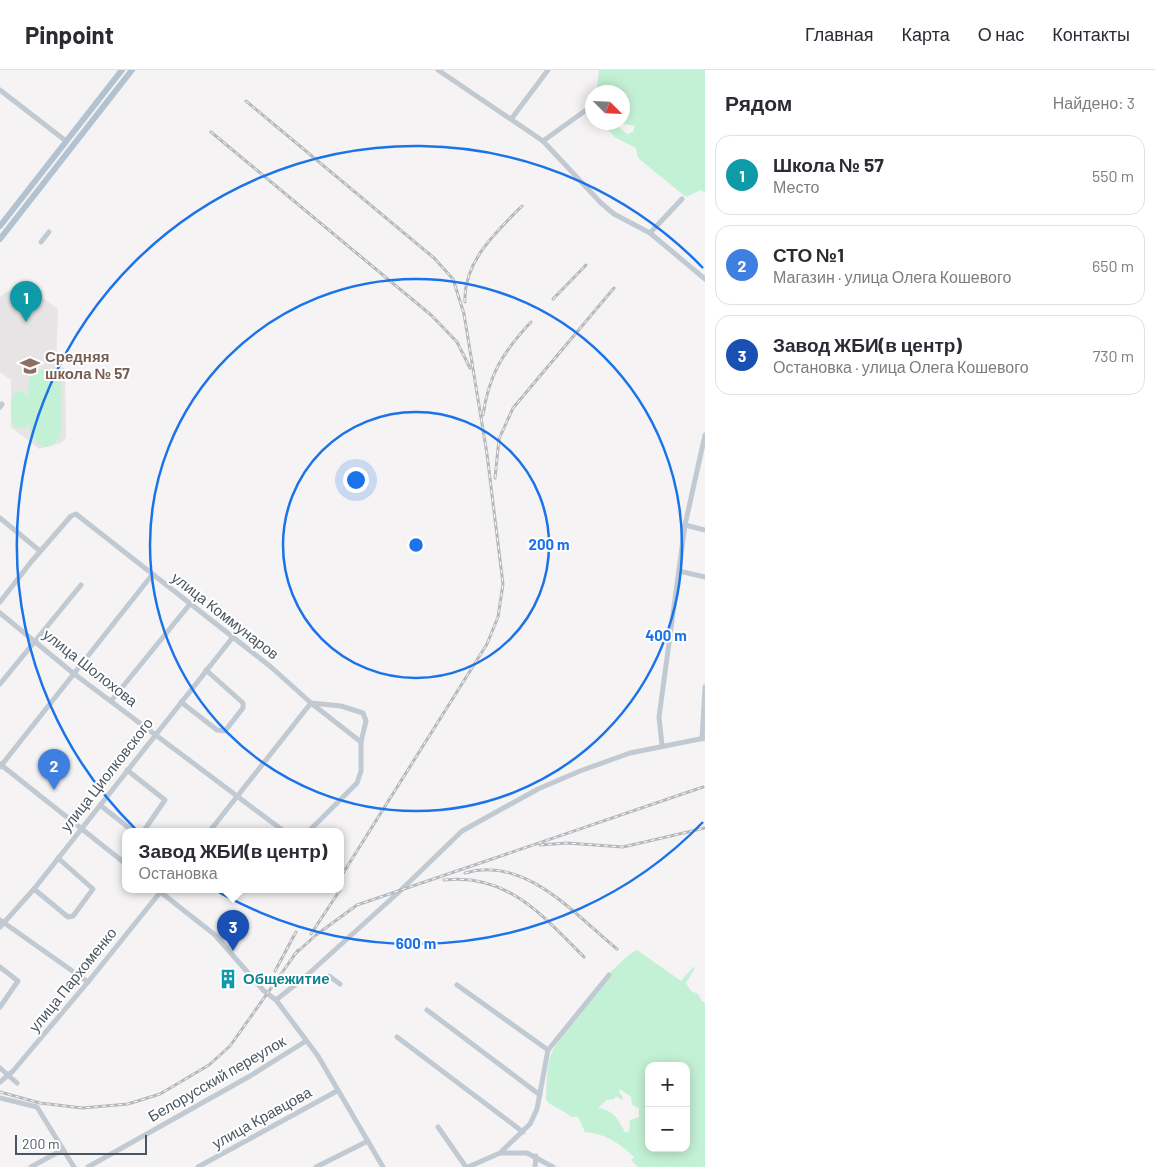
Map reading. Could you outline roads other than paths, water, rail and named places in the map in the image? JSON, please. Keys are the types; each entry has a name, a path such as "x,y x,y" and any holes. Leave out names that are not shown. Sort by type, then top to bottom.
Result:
{"main road":[{"path":"0,226 122,70"},
{"path":"0,239 132,70"},
{"path":"20,200 26,206"}],"street":[{"path":"438,70 465,91 512,118 543,141 601,203 614,214 650,233 705,279"},
{"path":"512,118 548,70"},
{"path":"0,90 66,141"},
{"path":"543,141 585,111"},
{"path":"650,233 682,199"},
{"path":"41,242 49,232"},
{"path":"662,745 659,717 685,525 705,435"},
{"name":"улица Коммунаров","path":"40,551 71,516 76,514 296,687 311,702 361,742"},
{"path":"0,518 40,551 0,602"},
{"path":"685,525 705,530"},
{"path":"679,571 705,577"},
{"path":"122,861 1,765 152,575"},
{"path":"0,684 81,585"},
{"path":"111,701 190,604"},
{"name":"улица Шолохова","path":"0,613 74,673 280,828"},
{"name":"улица Циолковского","path":"1,923 34,889 233,637"},
{"path":"181,702 217,730 225,731 243,708 244,703 206,670"},
{"path":"276,1000 305,977 400,891 462,831 521,798 563,778 630,753 662,745 704,739 705,688"},
{"path":"212,828 311,702 341,706 363,714 366,721 361,742 361,771 357,784 312,828"},
{"path":"127,770 165,800 146,828"},
{"path":"100,805 129,828"},
{"path":"34,889 68,917 73,916 93,889 58,858"},
{"name":"улица Пархоменко","path":"0,1082 9,1076 88,982 158,893"},
{"path":"164,893 215,935 264,991 276,1000 328,1072 337,1091 383,1167"},
{"path":"1,923 88,982"},
{"path":"0,967 18,981 0,1007"},
{"path":"438,1127 467,1167 483,1165 500,1153 530,1124 537,1109 548,1050 610,975"},
{"path":"305,977 313,982 329,976 340,984"},
{"path":"458,984 548,1050"},
{"path":"427,1010 540,1095"},
{"path":"398,1037 523,1132"},
{"name":"Белорусский переулок","path":"88,1167 250,1076 306,1041"},
{"path":"0,1068 17,1082"},
{"name":"улица Кравцова","path":"198,1167 337,1091"},
{"path":"0,1098 37,1107 74,1167"},
{"path":"316,1167 368,1141"},
{"path":"31,1167 62,1150"},
{"path":"500,1153 527,1153 536,1156 553,1167"},
{"path":"535,1167 536,1156"}],"railway":[{"path":"246,101 434,258 453,279 464,314 487,454 503,584 498,617 487,644 344,872"},
{"path":"211,132 431,315 457,342 470,368"},
{"path":"465,302 469,274 475,261 492,237 522,206"},
{"path":"553,299 586,265"},
{"path":"495,478 499,439 513,408 614,288"},
{"path":"483,415 493,375 505,354 531,322"},
{"path":"294,955 316,935 357,905 703,787"},
{"path":"540,845 567,843 623,847 705,828"},
{"path":"465,873 487,870 509,873 529,880 567,906 617,949"},
{"path":"444,880 467,880 487,883 506,890 523,900 539,913 584,957"},
{"path":"311,934 338,893"},
{"path":"275,971 296,932"},
{"path":"0,1092 40,1103 82,1108 128,1104 160,1094 209,1065 230,1046 298,950"}],"place":[{"name":"Школа № 57","path":"26,322"},
{"name":"Средняя школа № 57","path":"30,366"},
{"name":"СТО №1","path":"54,790"},
{"name":"Завод ЖБИ(в центр)","path":"233,951"},
{"name":"Общежитие","path":"228,979"}]}
